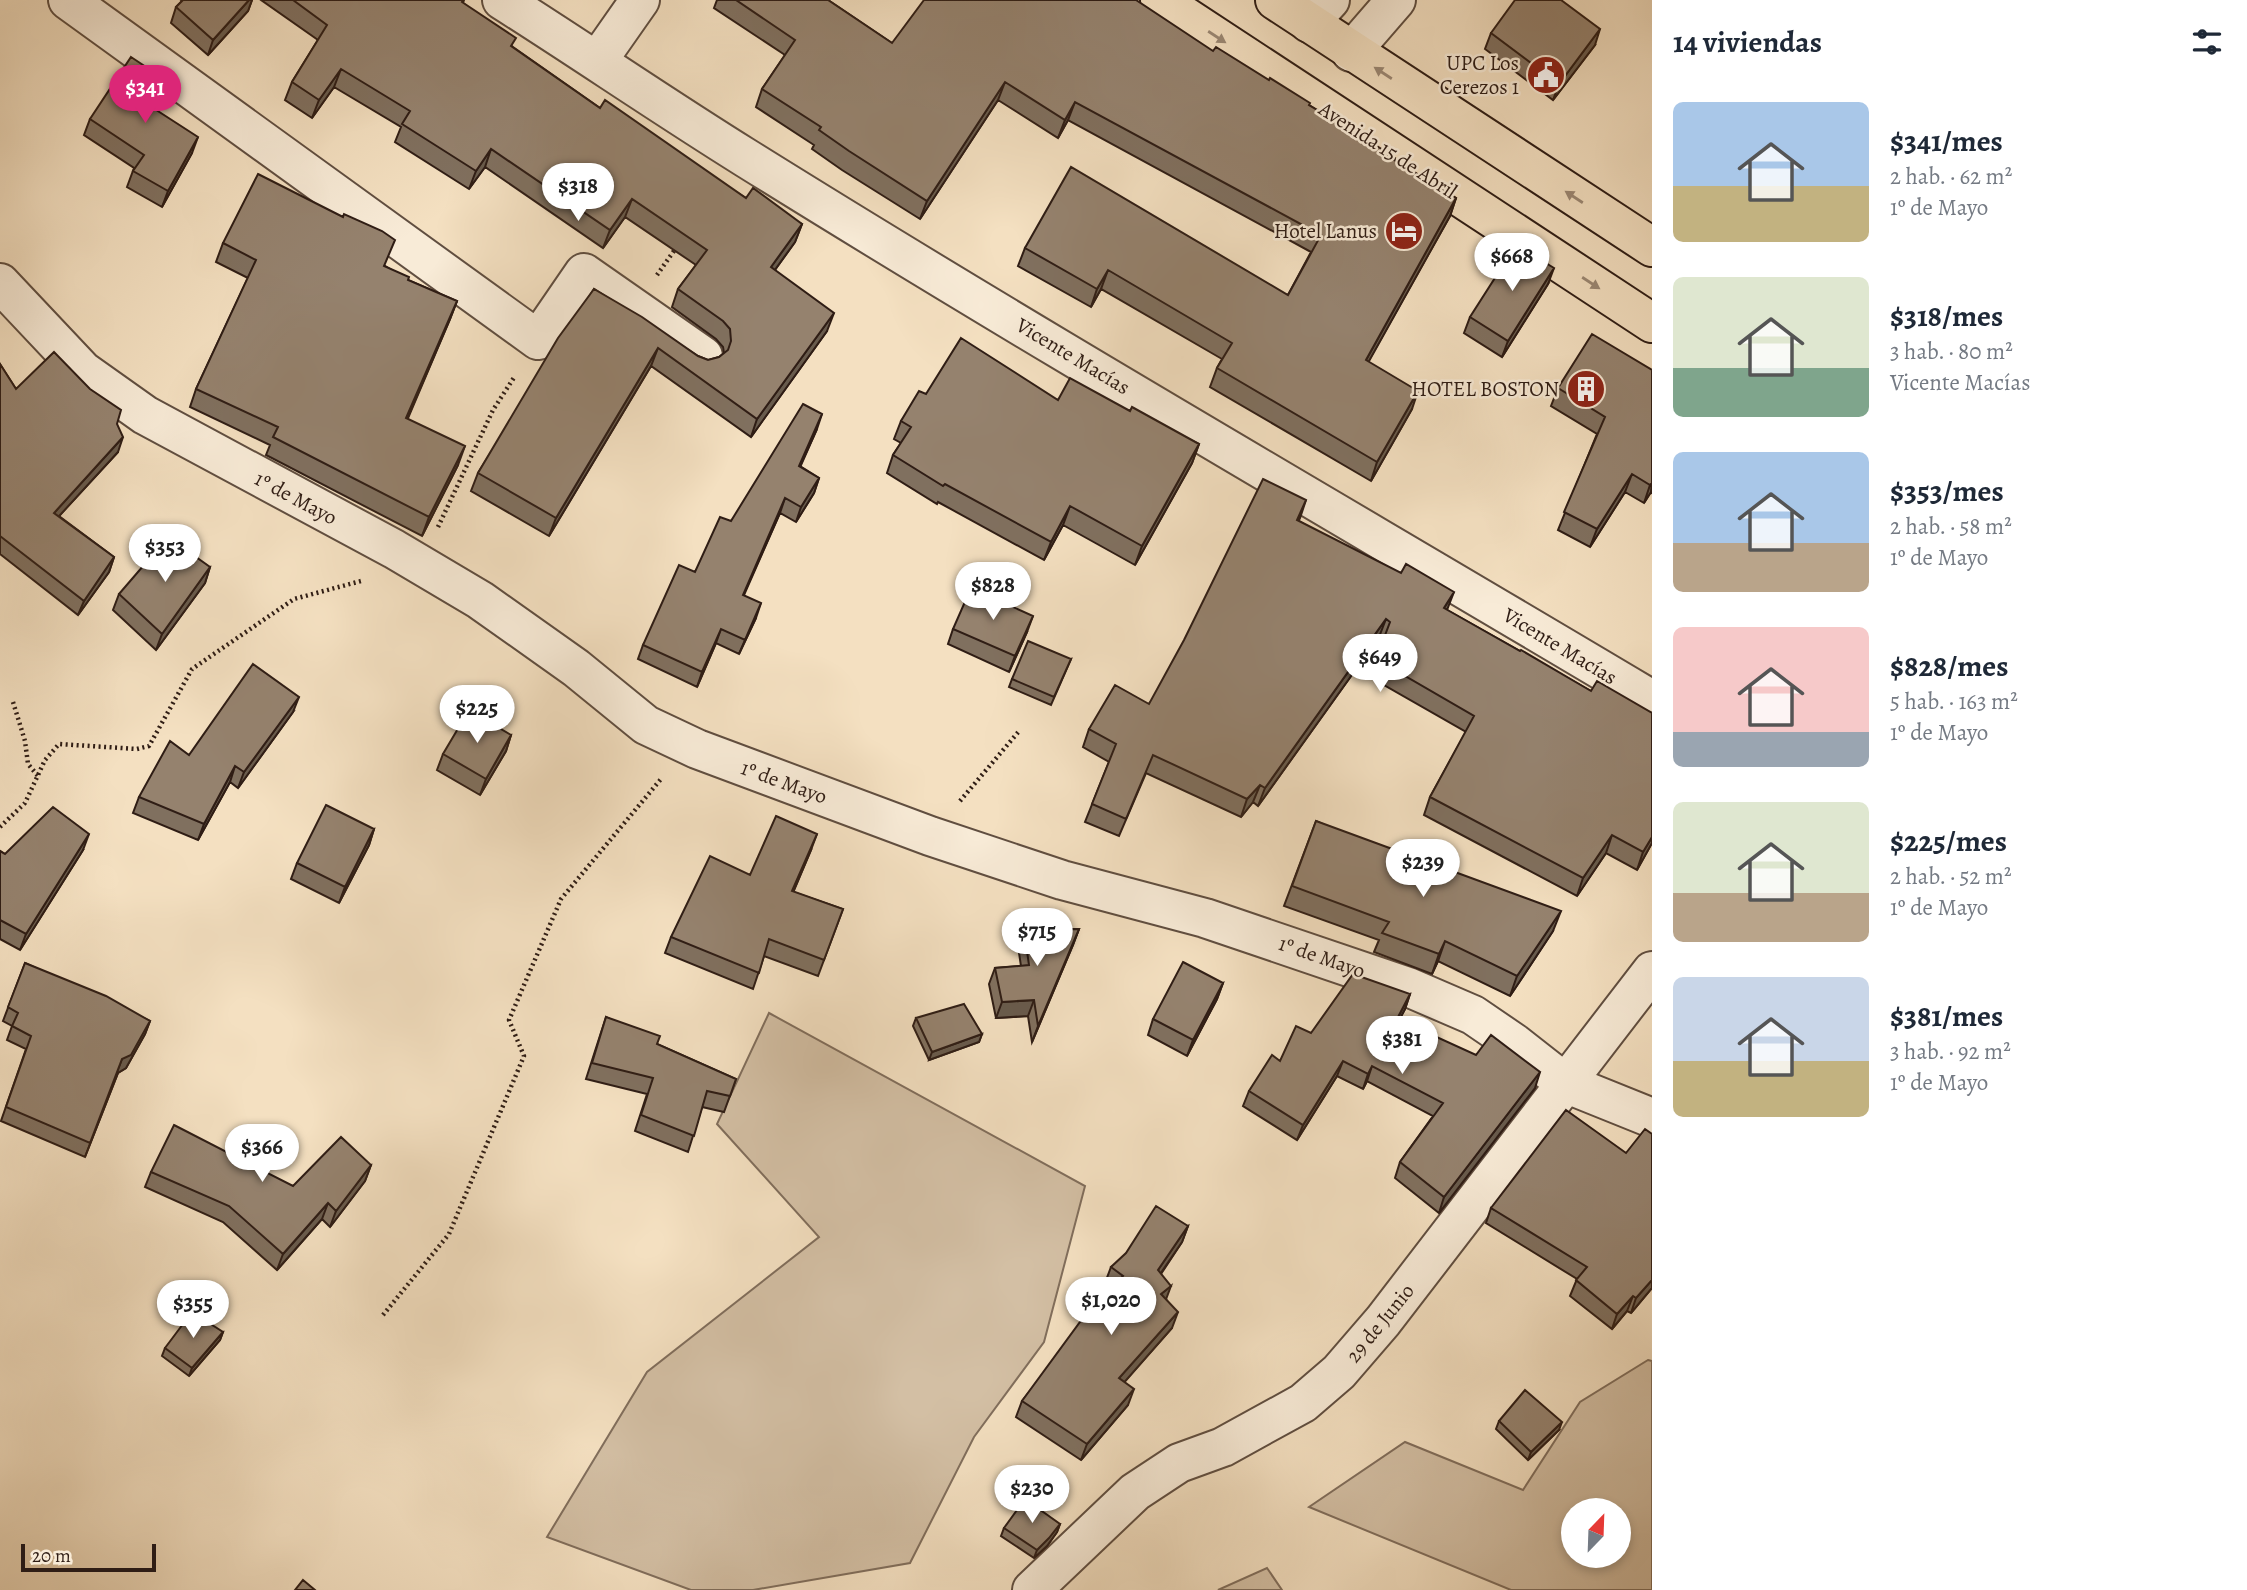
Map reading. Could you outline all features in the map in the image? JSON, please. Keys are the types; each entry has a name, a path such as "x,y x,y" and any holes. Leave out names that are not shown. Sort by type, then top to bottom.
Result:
{"main road":[{"name":"Avenida 15 de Abril","path":"1160,0 1652,323"},
{"path":"1275,0 1320,11 1351,52 1652,247"}],"street":[{"path":"68,0 538,340 584,273 703,356"},
{"name":"Vicente Macías","path":"502,0 743,156 924,267 1652,700"},
{"path":"597,60 640,0"},
{"path":"1351,52 1396,0"},
{"name":"1º de Mayo","path":"0,283 83,371 145,415 421,565 480,600 576,668 646,725 697,750 930,836 1062,880 1205,918 1408,987 1472,1015 1514,1043 1565,1083 1652,1118"},
{"name":"29 de Junio","path":"1032,1590 1135,1492 1180,1463 1223,1447 1303,1403 1339,1372 1383,1321 1652,971"}],"path":[{"path":"634,306 681,242"},
{"path":"0,827 25,803 45,760 59,744 137,749 149,746 192,669 294,599 421,565 493,410 538,340"},
{"path":"13,702 25,741 28,764 38,776"},
{"path":"930,836 1020,730"},
{"path":"383,1315 449,1234 524,1056 509,1020 561,899 669,770 697,750"}],"shaded area":[{"path":"769,1013 1085,1186 1044,1342 974,1437 910,1563 753,1590 691,1590 547,1537 647,1372 819,1237 717,1124"},
{"path":"1648,1360 1652,1361 1652,1590 1511,1590 1309,1507 1405,1442 1523,1490 1580,1402"},
{"path":"1267,1568 1282,1590 1218,1590"}],"building":[{"path":"183,0 249,0 213,40 176,7"},
{"path":"293,0 463,0 462,2 516,38 511,46 600,108 605,100 746,198 753,188 802,224 771,267 834,313 757,419 658,348 556,518 478,473 558,338 594,289 642,317 698,356 708,360 719,357 728,350 731,341 730,329 678,289 707,250 632,199 610,230 491,149 476,171 402,124 410,111 341,69 319,100 292,82 327,25"},
{"path":"736,0 828,0 892,43 924,0 1136,0 1213,51 1216,47 1269,80 1270,78 1456,198 1366,360 1418,391 1377,462 1217,368 1232,343 1108,270 1097,289 1025,248 1071,167 1288,295 1321,235 1075,102 1065,120 1005,82 927,201 849,151 819,130 821,127 762,89 795,40"},
{"name":"UPC Los Cerezos 1","path":"1515,0 1561,0 1600,29 1559,84 1491,33"},
{"path":"131,57 164,79 147,104 198,137 168,191 133,171 144,155 90,119"},
{"path":"258,174 343,217 344,214 382,231 395,240 384,266 409,277 408,280 457,301 406,418 465,446 429,517 273,437 278,427 196,389 256,260 223,243"},
{"path":"1516,245 1554,268 1508,341 1470,317"},
{"path":"1592,334 1652,370 1652,483 1650,485 1632,474 1597,529 1564,512 1605,417 1558,388"},
{"path":"961,338 1058,400 1070,378 1130,411 1132,407 1199,444 1142,546 1070,506 1051,542 945,484 943,486 893,455 911,427 901,421 919,391 926,394"},
{"path":"54,352 90,389 121,410 117,424 123,437 54,513 114,557 84,601 0,536 0,364 16,389"},
{"path":"803,404 822,414 799,466 819,478 801,507 785,498 743,595 761,603 745,640 721,629 702,672 643,645 679,565 695,572 720,517 731,521"},
{"path":"1263,479 1306,500 1297,520 1401,573 1406,564 1454,592 1444,608 1591,691 1597,681 1652,713 1652,837 1643,852 1612,835 1583,878 1430,797 1474,716 1376,659 1390,622 1386,619 1265,788 1260,785 1247,799 1153,755 1126,819 1092,804 1116,744 1089,729 1115,685 1149,704 1184,640"},
{"path":"168,537 210,567 162,634 119,594"},
{"path":"971,588 1033,616 1015,656 953,629"},
{"path":"1028,641 1071,659 1054,697 1012,679"},
{"path":"253,664 299,697 244,772 235,766 204,824 139,797 170,741 189,755"},
{"path":"469,710 511,735 486,779 443,754"},
{"path":"326,805 374,829 345,887 297,863"},
{"path":"53,807 89,834 26,934 0,920 0,851 5,854"},
{"path":"776,816 817,834 792,891 843,909 824,960 769,939 759,973 671,937 710,856 750,875"},
{"path":"1316,821 1561,911 1517,976 1445,941 1439,954 1382,933 1389,922 1292,886"},
{"path":"1079,929 1038,1026 1034,1000 1002,1002 995,968 1029,965 1024,930"},
{"path":"1183,962 1223,983 1193,1040 1153,1019"},
{"path":"25,963 106,996 150,1021 131,1055 122,1059 90,1143 6,1107 31,1036 12,1026 18,1013 8,1007"},
{"path":"1353,974 1410,994 1397,1019 1476,1055 1491,1035 1540,1072 1444,1197 1400,1162 1443,1103 1372,1066 1368,1074 1343,1061 1303,1125 1249,1091 1272,1055 1280,1061 1296,1026 1311,1033"},
{"path":"964,1004 982,1034 932,1052 916,1018"},
{"path":"606,1017 660,1036 657,1044 736,1079 730,1096 707,1091 694,1136 641,1115 653,1078 592,1063"},
{"path":"1566,1110 1626,1153 1645,1129 1652,1134 1652,1280 1617,1314 1576,1280 1587,1267 1491,1208"},
{"path":"174,1125 293,1186 341,1137 371,1165 336,1211 328,1203 283,1254 229,1206 151,1172"},
{"path":"1156,1206 1188,1226 1158,1270 1171,1286 1161,1294 1178,1312 1119,1378 1134,1389 1087,1444 1022,1401 1080,1322 1123,1276 1111,1267 1126,1253"},
{"path":"192,1312 223,1332 192,1368 165,1348"},
{"path":"1525,1390 1562,1422 1531,1452 1499,1421"},
{"path":"1025,1499 1060,1524 1037,1550 1004,1528"},
{"path":"303,1580 315,1590 295,1590"}],"place":[{"name":"UPC Los Cerezos 1","path":"1546,75"},
{"name":"Hotel Lanus","path":"1404,231"},
{"name":"HOTEL BOSTON","path":"1586,389"}]}
